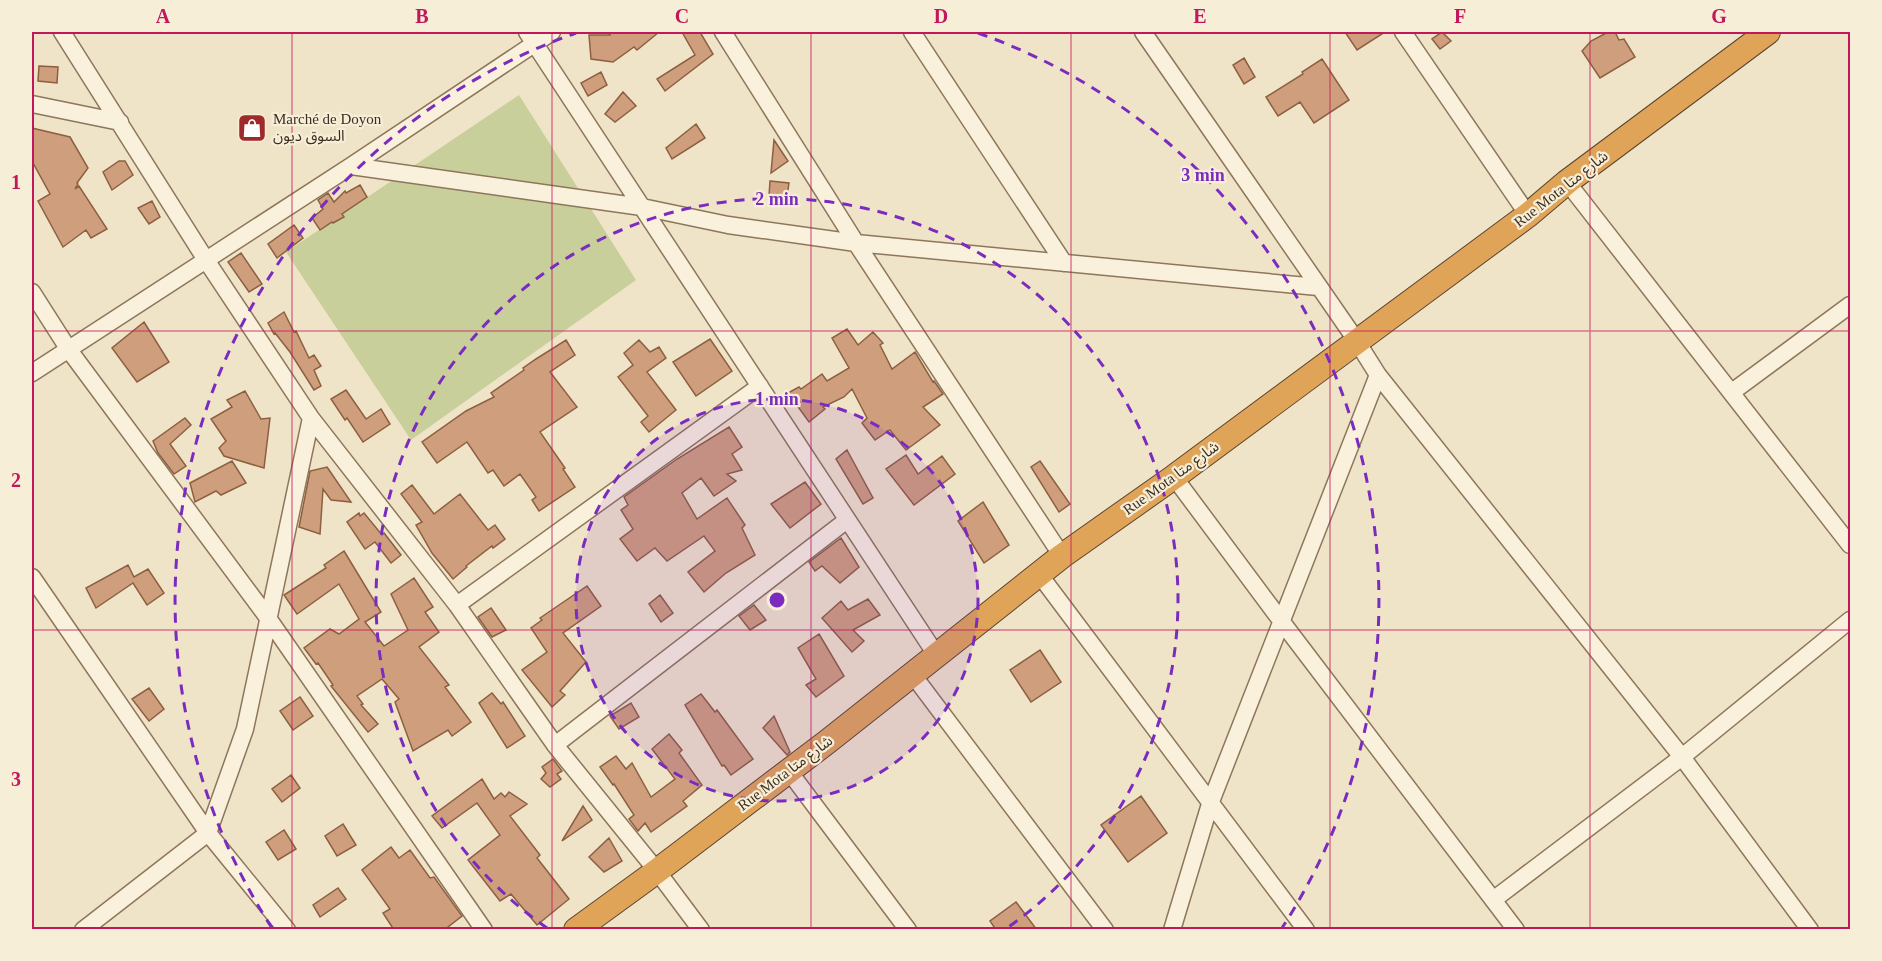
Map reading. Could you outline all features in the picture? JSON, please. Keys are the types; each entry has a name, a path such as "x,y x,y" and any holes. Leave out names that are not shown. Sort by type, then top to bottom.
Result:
{"highway":[{"name":"Rue Mota شارع متا","path":"576,930 657,871 913,675 1062,556 1174,477 1356,340 1528,215 1567,182 1768,32"}],"street":[{"path":"62,32 206,260 311,418 457,605 555,745 657,871 701,930"},
{"path":"32,373 351,166 531,37 552,32"},
{"path":"723,32 855,243 1062,556"},
{"path":"912,32 1064,263"},
{"path":"1143,32 1378,375 1682,757 1810,930"},
{"path":"1403,32 1528,215"},
{"path":"531,37 937,656"},
{"path":"32,104 120,122"},
{"path":"351,166 642,207 728,225 855,243 1318,287"},
{"path":"1567,182 1851,545"},
{"path":"32,292 69,350 268,618 484,930"},
{"path":"1732,392 1851,305"},
{"path":"1172,930 1210,804 1378,375"},
{"path":"457,605 759,386"},
{"path":"83,930 208,833 245,729 311,418"},
{"path":"1174,477 1516,930"},
{"path":"555,745 847,519"},
{"path":"1039,574 1306,930"},
{"path":"32,577 208,833 286,930"},
{"path":"1493,900 1682,757 1851,620"},
{"path":"913,675 1106,930"},
{"path":"788,770 908,930"}],"green space":[{"path":"519,95 636,280 411,440 286,252"}],"building":[{"path":"608,32 659,32 637,50 634,47 613,62 591,59 589,35 610,35"},
{"path":"682,32 700,32 713,54 665,91 657,79 695,55"},
{"path":"1345,32 1385,32 1357,50"},
{"path":"1442,32 1451,41 1440,49 1432,39"},
{"path":"1608,32 1615,32 1619,40 1624,39 1635,57 1600,78 1582,51 1591,41"},
{"path":"1244,58 1255,77 1244,84 1233,65"},
{"path":"1322,59 1349,100 1314,123 1300,102 1278,116 1266,97"},
{"path":"39,66 58,67 57,83 38,81"},
{"path":"601,72 607,85 588,96 581,83"},
{"path":"623,92 636,106 615,122 605,114"},
{"path":"696,124 705,138 672,159 666,148"},
{"path":"32,128 70,137 88,168 75,189 79,186 107,229 91,238 86,230 63,247 38,201 50,194 32,161"},
{"path":"774,140 788,161 771,173"},
{"path":"119,161 125,161 133,175 112,190 103,172"},
{"path":"770,181 789,183 787,196 769,196"},
{"path":"360,185 367,197 342,214 344,217 320,230 312,218 323,209 318,200 328,193 334,202 345,191 346,193"},
{"path":"152,201 160,217 149,224 138,208"},
{"path":"294,225 303,238 277,258 268,244"},
{"path":"241,253 262,284 249,292 228,262"},
{"path":"284,312 309,358 314,355 321,366 314,370 321,386 314,390 268,323"},
{"path":"144,322 169,362 137,382 112,348"},
{"path":"847,329 858,345 873,332 883,343 880,345 892,369 915,352 943,394 923,407 940,425 906,450 890,430 875,440 862,423 867,418 852,389 844,397 823,407 825,409 809,422 788,393 799,387 801,389 822,374 827,381 849,368 832,338"},
{"path":"710,339 732,371 696,396 673,362"},
{"path":"566,340 575,355 550,372 577,407 540,432 575,487 539,511 532,500 536,497 520,474 504,486 493,470 488,473 467,442 437,463 422,442 466,411 494,397 491,393 524,370 523,368"},
{"path":"639,340 650,352 659,347 666,358 647,372 676,410 649,432 641,422 648,416 618,377 633,365 624,353"},
{"path":"346,390 366,419 381,409 390,424 363,442 331,399"},
{"path":"245,391 261,419 270,418 264,468 224,456 219,448 226,441 211,419 232,407 227,400"},
{"path":"185,418 191,425 170,444 186,466 174,474 158,453 153,441"},
{"path":"729,427 742,447 732,454 742,470 727,474 736,481 714,496 701,478 682,493 697,519 727,498 745,525 742,528 755,555 726,573 704,592 688,572 715,551 704,536 667,561 655,548 637,561 620,539 633,529 621,510 628,505 624,497 677,459"},
{"path":"847,450 873,498 863,504 836,459"},
{"path":"906,455 918,474 942,456 955,474 914,505 886,469"},
{"path":"232,461 246,483 221,495 216,491 195,502 190,483"},
{"path":"1040,461 1070,504 1059,512 1031,467"},
{"path":"327,467 351,502 331,500 323,489 320,534 299,527 310,471"},
{"path":"805,482 821,504 790,528 771,504"},
{"path":"412,485 434,514 460,494 488,530 495,525 505,539 466,566 453,579 432,553 416,525 422,522 401,494"},
{"path":"983,502 1009,545 984,563 958,521"},
{"path":"359,513 360,516 364,513 382,535 384,533 401,555 391,563 375,542 365,549 347,522"},
{"path":"841,538 859,567 840,583 822,566 815,571 809,562"},
{"path":"344,551 381,612 365,622 384,646 408,630 391,594 414,578 433,607 425,612 439,632 419,647 449,685 445,687 471,722 452,736 448,730 413,751 395,702 399,699 382,679 357,696 363,704 361,705 378,724 368,732 331,686 333,685 318,663 316,664 304,648 330,629 339,634 359,619 339,584 297,614 284,595 326,568 324,565"},
{"path":"128,565 134,577 148,569 164,593 147,605 133,583 96,608 86,588"},
{"path":"587,586 601,606 563,633 586,662 560,691 565,695 552,707 522,670 547,652 531,628 542,620 540,618"},
{"path":"660,595 673,613 661,622 649,604"},
{"path":"868,599 880,615 853,630 864,641 852,652 822,618 841,601 848,610"},
{"path":"754,605 766,620 750,630 739,616"},
{"path":"491,608 506,630 492,637 478,617"},
{"path":"819,634 844,676 816,697 806,685 816,679 798,648"},
{"path":"1040,650 1061,682 1031,702 1010,670"},
{"path":"149,688 164,709 149,721 132,699"},
{"path":"492,693 501,704 503,702 525,736 507,748 479,703"},
{"path":"701,694 715,712 717,710 753,759 731,775 724,765 722,766 685,705"},
{"path":"300,697 313,716 293,730 280,711"},
{"path":"631,703 639,717 619,729 610,716"},
{"path":"774,716 790,752 787,755 763,728"},
{"path":"669,734 682,750 679,753 702,785 683,801 687,806 651,832 645,823 638,831 629,819 634,815 600,767 616,756 626,769 632,763 651,797 675,779 652,749"},
{"path":"553,759 562,771 557,774 561,779 550,787 541,779 546,773 542,767"},
{"path":"291,775 300,788 282,802 272,789"},
{"path":"482,779 494,799 501,793 505,797 509,792 527,804 510,816 540,855 537,858 569,899 537,925 511,894 500,901 468,860 500,835 477,803 442,828 432,816"},
{"path":"1141,796 1167,833 1128,862 1101,825"},
{"path":"583,806 592,820 562,841"},
{"path":"343,824 356,845 337,856 325,836"},
{"path":"284,830 296,849 278,860 266,842"},
{"path":"609,838 622,861 604,872 589,857"},
{"path":"391,847 399,858 410,850 430,878 434,877 462,916 444,930 394,930 383,913 390,909 362,870"},
{"path":"338,888 346,899 320,917 313,905"},
{"path":"1016,902 1037,930 996,930 990,921"}],"place":[{"name":"Marché de Doyon السوق ديون","path":"252,128"}]}
